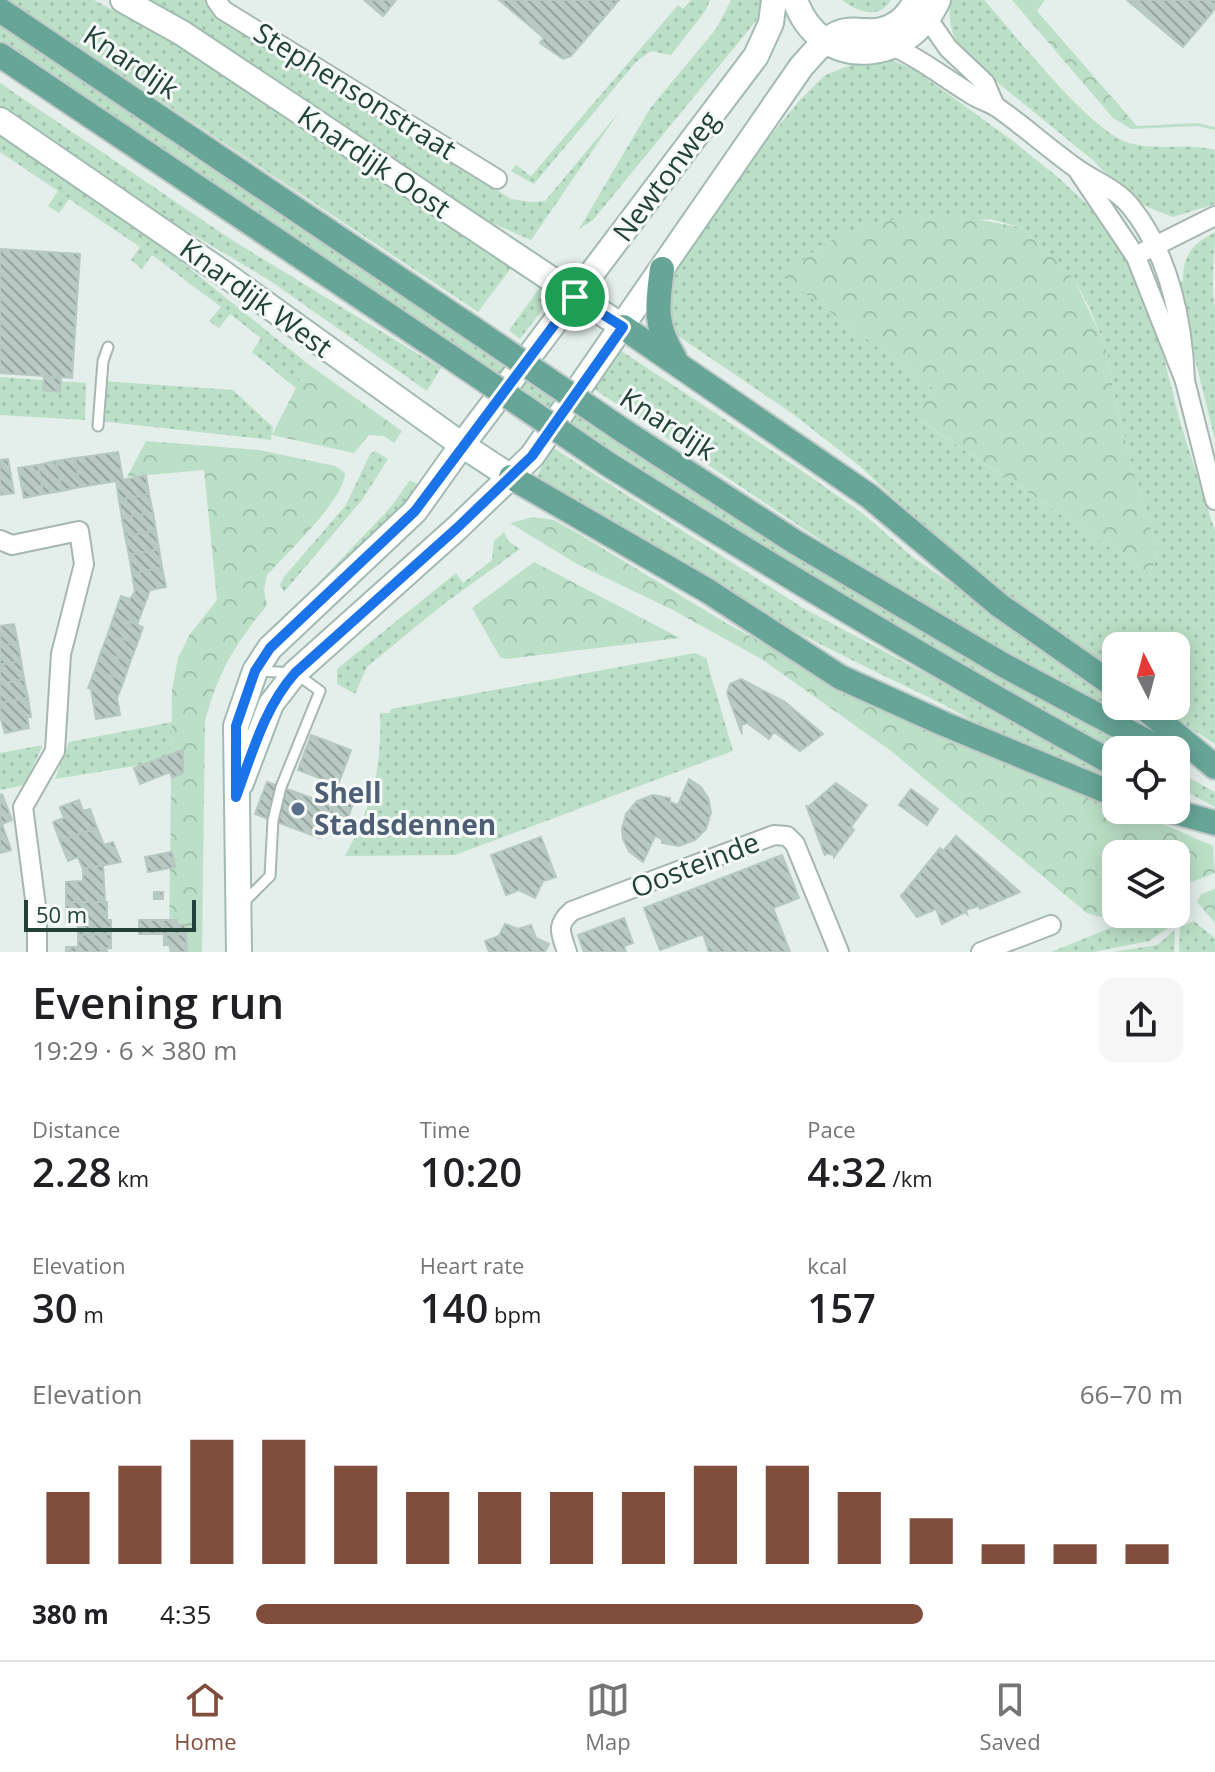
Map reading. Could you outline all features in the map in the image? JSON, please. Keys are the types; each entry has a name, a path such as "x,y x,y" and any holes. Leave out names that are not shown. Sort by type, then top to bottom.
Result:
{"main road":[{"name":"Knardijk Oost","path":"123,0 182,33 623,327"},
{"name":"Newtonweg","path":"239,952 236,726 255,671 270,648 415,511 756,56 778,41 786,3"},
{"path":"786,3 826,41 855,51 892,46 913,36 925,5"},
{"path":"826,41 844,31 876,32 888,29 925,5"},
{"name":"Knardijk","path":"0,10 625,432 795,542 1005,666 1137,736"},
{"name":"Newtonweg","path":"236,797 271,704 295,673 532,456 728,170 801,67 826,41"},
{"name":"Newtonweg","path":"778,101 819,68 855,51"},
{"path":"0,55 608,464 777,571 979,690 1102,757"},
{"name":"Knardijk West","path":"0,120 511,477"},
{"path":"662,269 657,311 659,327 662,339 677,362"},
{"path":"623,327 869,496 999,605 1102,677"},
{"path":"511,477 708,591 840,677 1102,789"},
{"path":"1159,720 1215,767"},
{"path":"1190,765 1215,778"},
{"path":"1190,806 1215,821"},
{"path":"1190,815 1215,821"}],"street":[{"name":"Stephensonstraat","path":"216,0 223,10 497,179"},
{"path":"925,5 948,48 985,83 995,106"},
{"path":"892,46 919,58 971,95 995,106 1078,169 1103,183 1131,207 1154,245 1175,305 1184,355 1185,381"},
{"path":"1078,169 1136,257 1185,381 1215,500"},
{"path":"1136,257 1215,216"},
{"path":"0,540 12,545 79,531 84,564 61,654 55,751 23,807 37,914 37,952"},
{"name":"Oosteinde","path":"567,952 560,930 563,919 572,911 774,835 787,836 795,844 839,952"},
{"path":"981,952 1051,925"}],"lane":[{"path":"98,426 103,361 108,347"},
{"path":"239,908 270,876 273,820 281,787 320,691 295,673 255,671"}],"green space":[{"path":"9,0 94,0 201,58 511,268 478,312"},
{"path":"148,0 208,0 284,57 511,199 545,201 619,112 531,240 490,222 203,32"},
{"path":"691,0 710,0 706,10 671,55 651,51 637,61 534,184 511,171 516,165 531,176 678,5 683,9"},
{"path":"731,0 763,0 756,21 593,220 579,229 651,107 716,29"},
{"path":"842,0 891,0 880,10 868,12"},
{"path":"950,0 984,0 1074,101 1113,135 1140,145 1215,150 1215,204 1173,217 1145,206 1115,184 1094,161 971,61 953,33"},
{"path":"1012,0 1045,0 1037,11 1137,126 1197,123 1215,127 1215,130 1197,126 1131,129 1113,118"},
{"path":"0,24 1001,676 1111,736 1102,736 1102,745 972,672 689,499 412,318 0,40"},
{"path":"888,58 915,70 1060,179 1096,213 1126,252 1156,327 1181,425 1215,531 1215,744 1178,720 1190,720 1190,632 1102,632 1102,670 984,584 862,468 793,414 675,334 666,314 666,289 678,265 740,173 799,101 825,75 854,64","holes":["990,219 1020,227 1074,279 1106,347 1133,471 1158,551 1150,574 918,419 933,388 784,277 821,246 857,229"]},
{"path":"0,83 232,240 441,368 427,391 269,280 137,201 0,109"},
{"path":"0,135 152,238 308,364 296,388 252,352 261,338 230,314 219,328 209,321 221,307 152,255 142,269 131,260 140,247 69,199 59,213 48,206 58,191 0,152"},
{"path":"947,214 1020,227 1074,279 1106,347 1133,471 1158,551 1150,574 917,418 933,388 783,277 817,249 852,231 898,219"},
{"path":"1215,232 1215,440 1176,282 1183,281 1190,251"},
{"path":"541,286 554,294 520,339 509,330"},
{"path":"620,350 795,466 862,513 914,558 1102,687 1102,706 879,579 594,389"},
{"path":"308,364 402,431 394,443 384,436 369,435 354,453 272,435"},
{"path":"0,377 86,383 85,420 0,415"},
{"path":"102,381 233,390 273,427 271,440 99,421"},
{"path":"146,441 259,450 335,466 345,473 342,484 325,511 267,575 264,590 267,605 229,659 210,703 205,721 202,952 169,952 172,690 178,658 190,634 217,600 204,470 127,477"},
{"path":"552,447 803,608 1102,768 1102,781 999,735 725,594 629,538 537,476"},
{"path":"375,451 388,459 362,500 284,592 280,585 284,577 346,505 370,454"},
{"path":"410,480 421,486 400,515 281,622 390,508"},
{"path":"533,517 554,520 726,623 840,685 1102,797 1102,824 1163,824 1213,846 1215,873 1190,883 1190,840 1102,840 1102,917 1087,913 891,751 763,660 673,610 577,564 510,523"},
{"path":"504,532 508,541 520,549 441,606 367,667 355,694 337,684 337,669 456,573 463,583 492,560 494,541"},
{"path":"534,562 680,638 506,659 500,657 472,608"},
{"path":"695,653 706,658 733,751 455,855 345,856 373,787 379,753 380,713"},
{"path":"1130,720 1151,720 1176,736 1162,736"},
{"path":"172,722 171,760 55,779 69,742"},
{"path":"43,745 24,785 0,790 0,753"},
{"path":"1190,746 1215,762 1190,750"},
{"path":"1190,779 1215,792 1215,807 1190,794"},
{"path":"1215,889 1215,923 1197,902 1201,894"},
{"path":"1194,921 1215,938 1215,952 1179,952 1180,928 1190,928 1190,923"},
{"path":"1110,928 1167,928 1149,941 1093,952 1051,952"},
{"path":"1175,930 1174,952 1112,952 1157,945"}],"building":[{"path":"364,0 396,0 383,16"},
{"path":"499,0 619,0 571,56 563,59 540,43 544,38"},
{"path":"1127,0 1215,0 1215,9 1183,47"},
{"path":"0,249 80,254 72,378 0,373"},
{"path":"44,377 61,378 60,392 43,390"},
{"path":"118,452 123,480 146,475 149,494 119,500 116,481 80,487 75,458"},
{"path":"75,458 80,487 62,491 56,461"},
{"path":"8,459 14,493 0,495 0,460"},
{"path":"56,461 62,491 43,494 38,465"},
{"path":"38,465 43,494 24,498 18,468"},
{"path":"149,494 153,513 122,518 119,500"},
{"path":"153,513 156,531 125,536 122,518"},
{"path":"156,531 159,549 129,555 125,536"},
{"path":"159,549 162,568 132,573 129,555"},
{"path":"162,568 166,587 150,590 137,625 114,616 121,596 130,599 135,592 132,573"},
{"path":"114,616 143,627 137,644 108,634"},
{"path":"14,624 18,643 0,646 0,626"},
{"path":"108,634 137,644 130,662 101,652"},
{"path":"18,643 21,661 0,665 0,646"},
{"path":"101,652 130,662 124,680 95,670"},
{"path":"21,661 24,679 0,684 0,665"},
{"path":"95,670 124,680 117,698 120,715 96,719 91,689 88,688"},
{"path":"24,679 28,698 0,703 0,684"},
{"path":"741,679 785,702 823,734 800,751 774,732 769,739 747,723 741,725 742,734 727,693 730,684"},
{"path":"28,698 29,728 5,733 0,703"},
{"path":"311,735 351,750 338,785 298,770"},
{"path":"183,750 183,773 172,778 170,772 140,784 134,768"},
{"path":"689,779 701,787 708,798 711,812 706,829 695,840 679,846 662,843 662,839 655,836 643,862 629,851 623,839 626,814 637,801 653,795 670,798 670,802 678,805"},
{"path":"267,782 332,805 320,838 255,814"},
{"path":"836,783 867,805 851,827 854,830 834,857 825,853 825,856 806,805 808,807"},
{"path":"911,789 938,809 927,825 899,805"},
{"path":"337,792 355,798 343,831 326,824"},
{"path":"0,795 12,820 2,824 11,850 0,853"},
{"path":"79,800 83,811 90,809 97,828 60,841 53,822 64,818 60,807"},
{"path":"97,828 104,845 113,842 121,862 83,869 78,857 68,861 60,841"},
{"path":"956,836 1020,892 980,909 978,906 966,910 967,914 965,912 942,924 936,909 917,917 901,896 940,848 943,851"},
{"path":"541,837 556,877 543,881 535,898 519,890 506,895 491,855"},
{"path":"172,852 175,867 148,872 145,857"},
{"path":"782,855 799,898 773,908 790,952 709,952 703,934 660,950 644,908"},
{"path":"103,865 105,902 66,902 66,882 83,881 83,869"},
{"path":"154,892 163,892 163,899 154,899"},
{"path":"66,902 107,902 111,934 78,935 78,923 66,923"},
{"path":"624,918 633,943 624,946 626,952 584,952 578,935"},
{"path":"139,920 177,920 177,925 185,925 185,934 139,934"},
{"path":"505,924 518,929 531,925 536,938 549,944 545,952 489,952 485,941 499,936"},
{"path":"111,934 111,948 107,948 107,952 66,952 66,947 78,947 78,935"},
{"path":"186,934 187,952 172,952 169,945 164,945 164,935"}],"place":[{"name":"Shell Stadsdennen","path":"298,809"}],"route":[{"path":"575,297 623,327 532,456 281,688 271,704 236,797 236,726 244,695 270,648 415,511 575,297"}]}
